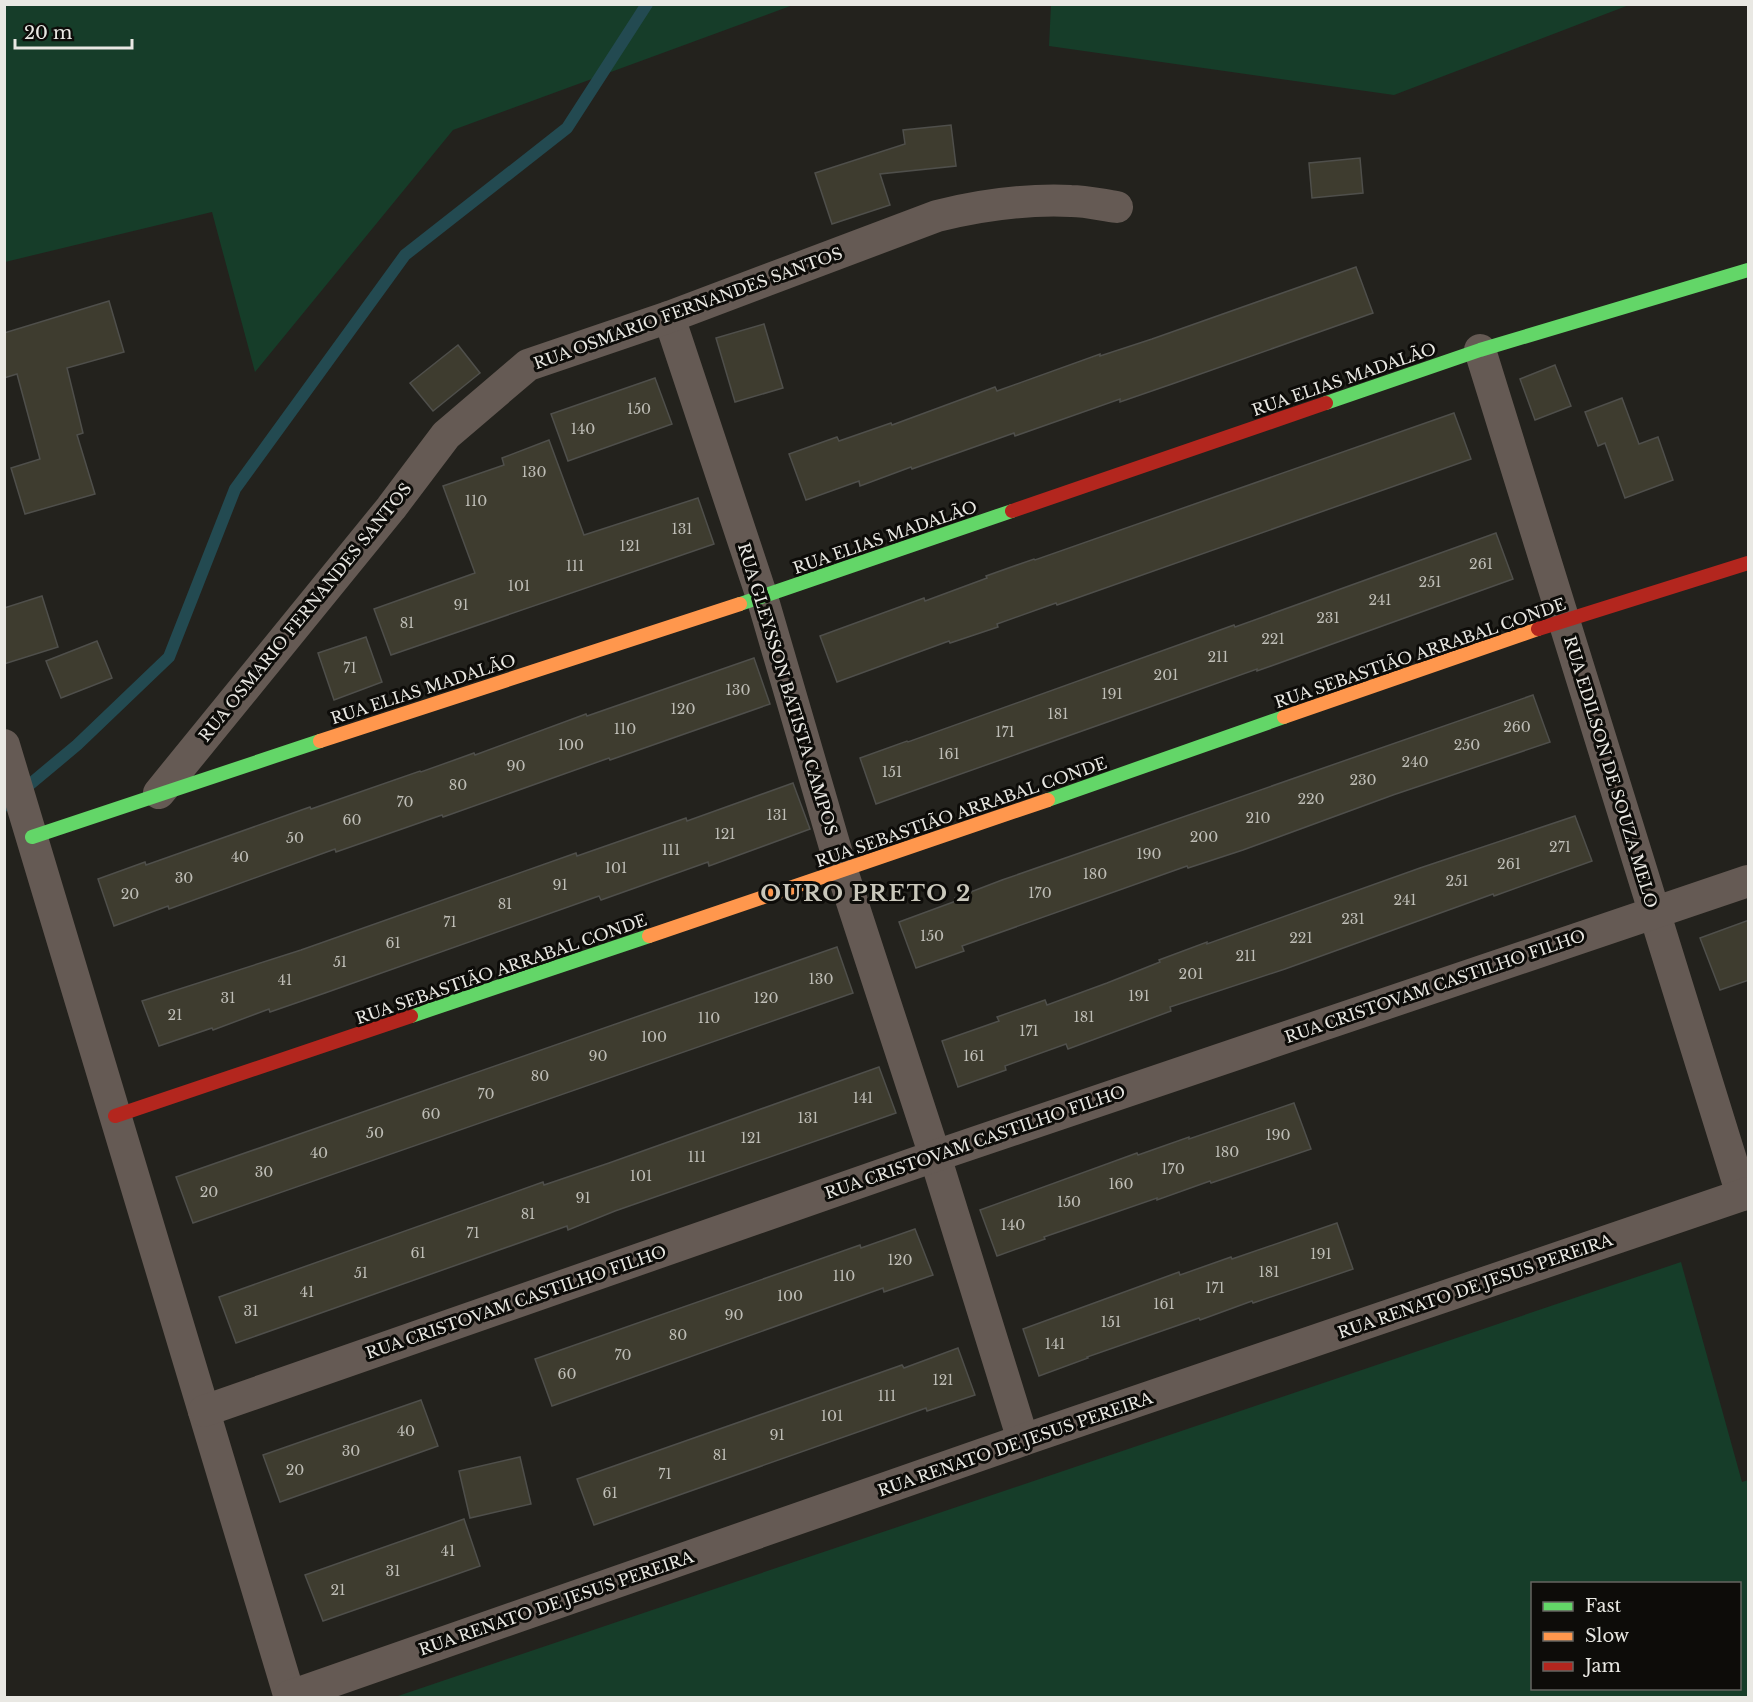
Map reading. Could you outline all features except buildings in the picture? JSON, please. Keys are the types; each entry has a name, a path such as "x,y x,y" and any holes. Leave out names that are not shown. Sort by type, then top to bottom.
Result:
{"street":[{"name":"RUA OSMARIO FERNANDES SANTOS","path":"159,793 391,508 446,435 528,364 669,317 937,216 976,206 1005,203 1072,201 1117,207"},
{"name":"RUA ELIAS MADALÃO","path":"28,825 159,793 762,597 1480,350 1749,270"},
{"name":"RUA GLEYSSON BATISTA CAMPOS","path":"669,317 762,597 842,872 935,1156 1023,1440"},
{"name":"RUA EDILSON DE SOUZA MELO","path":"1480,350 1654,912 1745,1194"},
{"name":"RUA SEBASTIÃO ARRABAL CONDE","path":"116,1116 842,872 1564,620 1749,563"},
{"path":"6,750 290,1697"},
{"name":"RUA CRISTOVAM CASTILHO FILHO","path":"204,1411 935,1156 1749,881"},
{"name":"RUA RENATO DE JESUS PEREIRA","path":"290,1697 1023,1440 1745,1194"}],"green space":[{"path":"1051,4 1629,5 1394,95 1049,46"},
{"path":"4,5 793,5 453,130 255,372 212,212 5,262"},
{"path":"1681,1262 1742,1482 1748,1480 1748,1697 395,1697"}],"waterway":[{"path":"4,806 77,745 169,657 235,489 405,255 567,128 647,4"}],"traffic: fast":[{"path":"1326,403 1480,350 1748,270"},
{"path":"740,604 1012,511"},
{"path":"1048,800 1284,717"},
{"path":"32,837 320,741"},
{"path":"411,1016 649,936"}],"traffic: slow":[{"path":"320,741 740,604"},
{"path":"1284,717 1538,629"},
{"path":"649,936 1048,800"}],"traffic: jam":[{"path":"1012,511 1326,403"},
{"path":"1538,629 1748,563"},
{"path":"115,1116 411,1016"}],"district":[{"name":"OURO PRETO 2","path":"866,893"}]}
